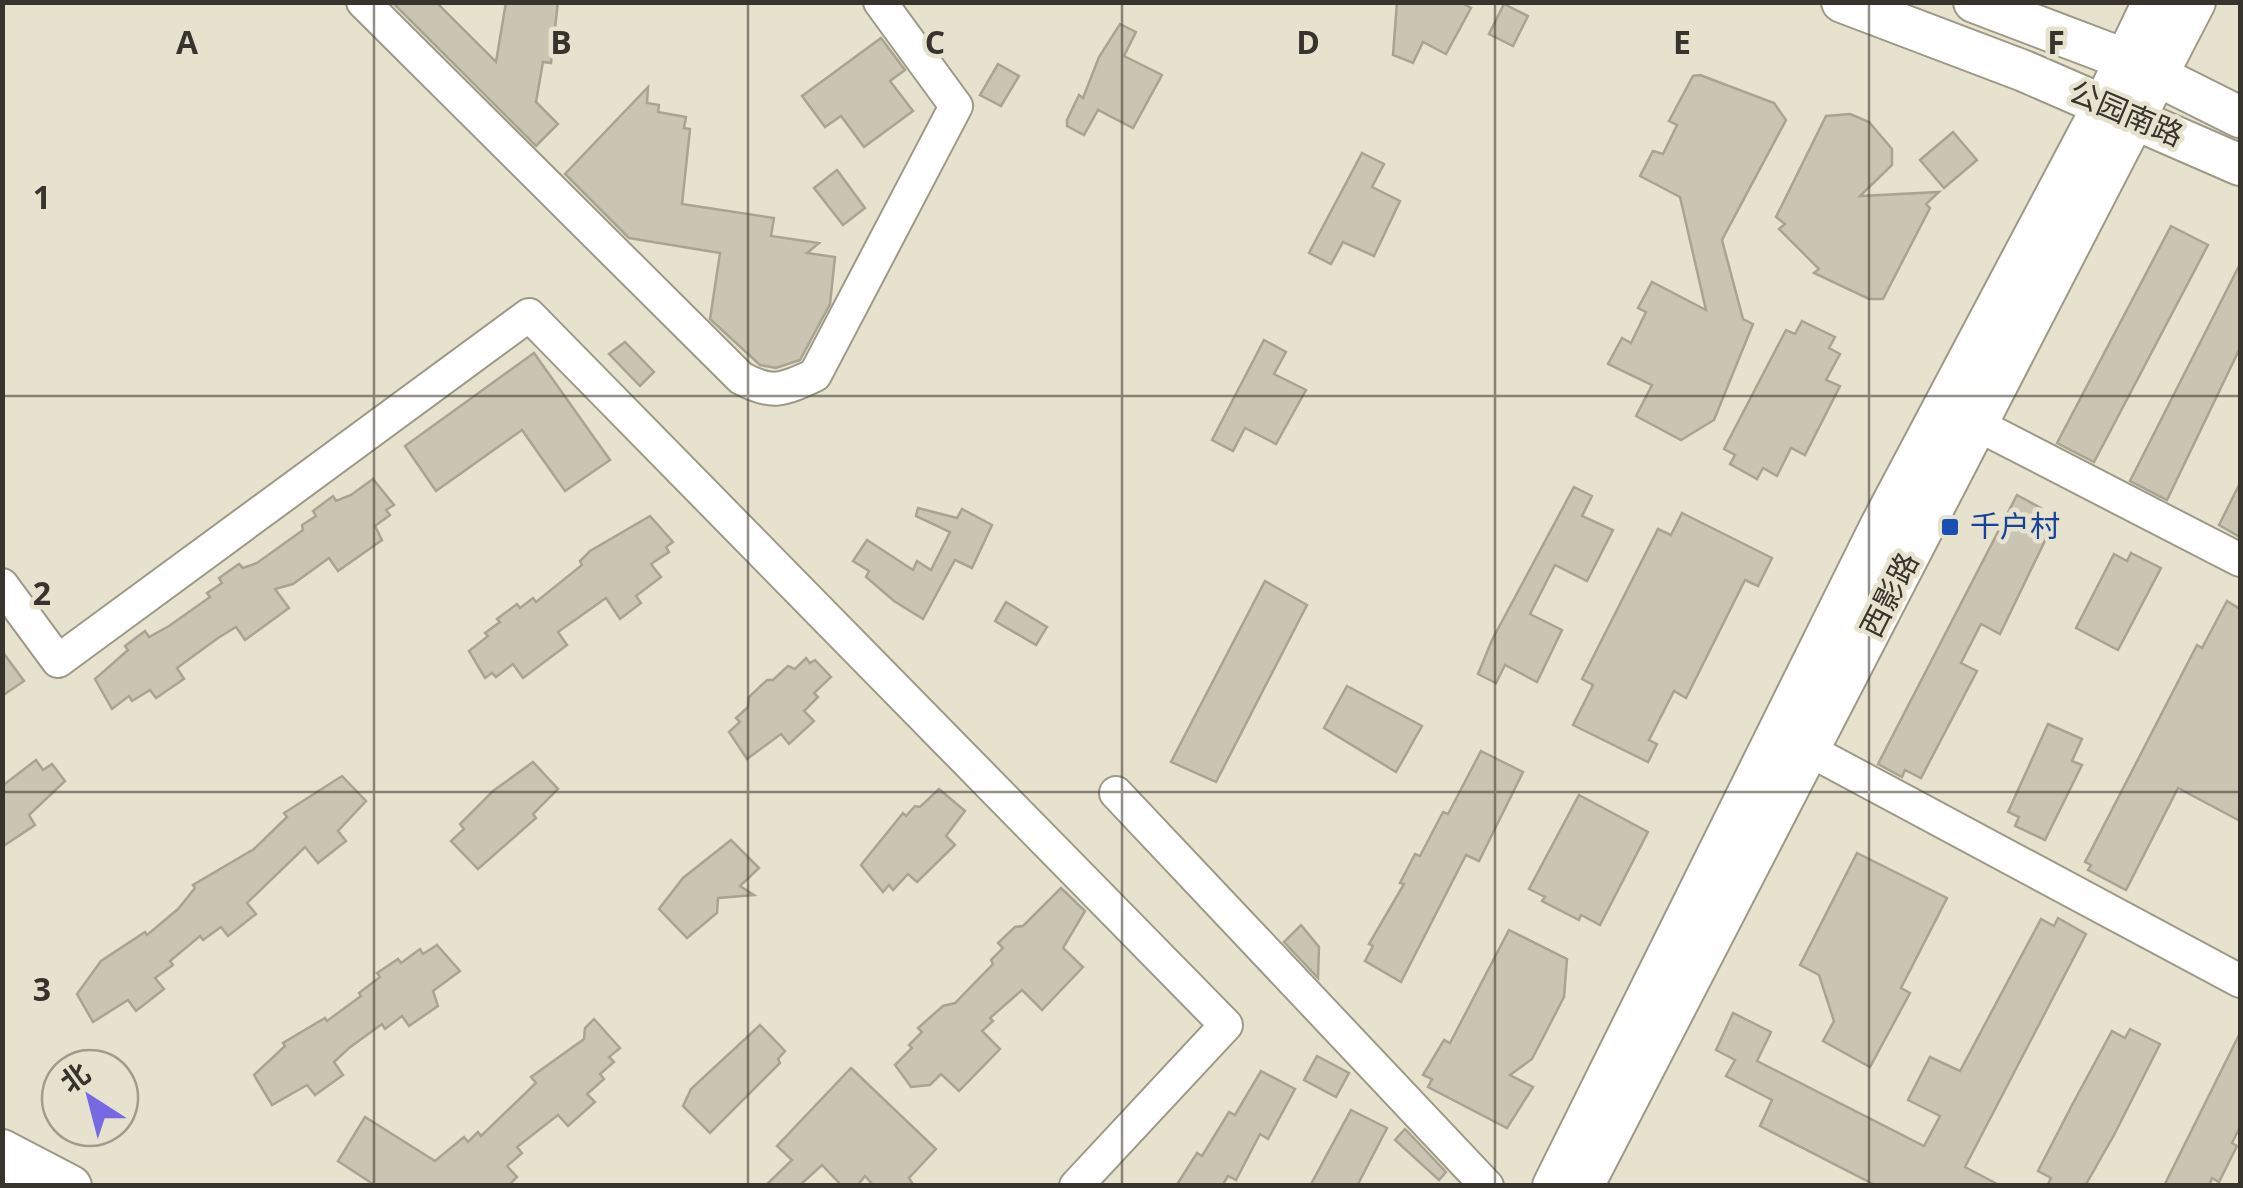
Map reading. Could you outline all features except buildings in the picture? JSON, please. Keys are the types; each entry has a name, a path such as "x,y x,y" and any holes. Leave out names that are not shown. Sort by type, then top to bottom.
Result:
{"main road":[{"name":"公园南路","path":"1842,2 2121,110 2240,166"},
{"name":"公园南路","path":"1974,2 2141,67 2240,117"},
{"name":"西影路","path":"2141,67 2152,2"},
{"name":"西影路","path":"1583,1186 1978,425 2141,67 2194,2"},
{"name":"西影路","path":"1553,1186 1881,524 2121,110"},
{"path":"2,1150 71,1186"}],"street":[{"path":"363,2 741,378 764,390 788,387 815,375 956,106 880,2"},
{"path":"2,585 58,661 529,315 1226,1025 1076,1186"},
{"path":"1978,425 2240,560"},
{"path":"1810,750 2240,981"},
{"path":"1116,793 1487,1186"}],"place":[{"name":"千户村","path":"1950,527"}]}
